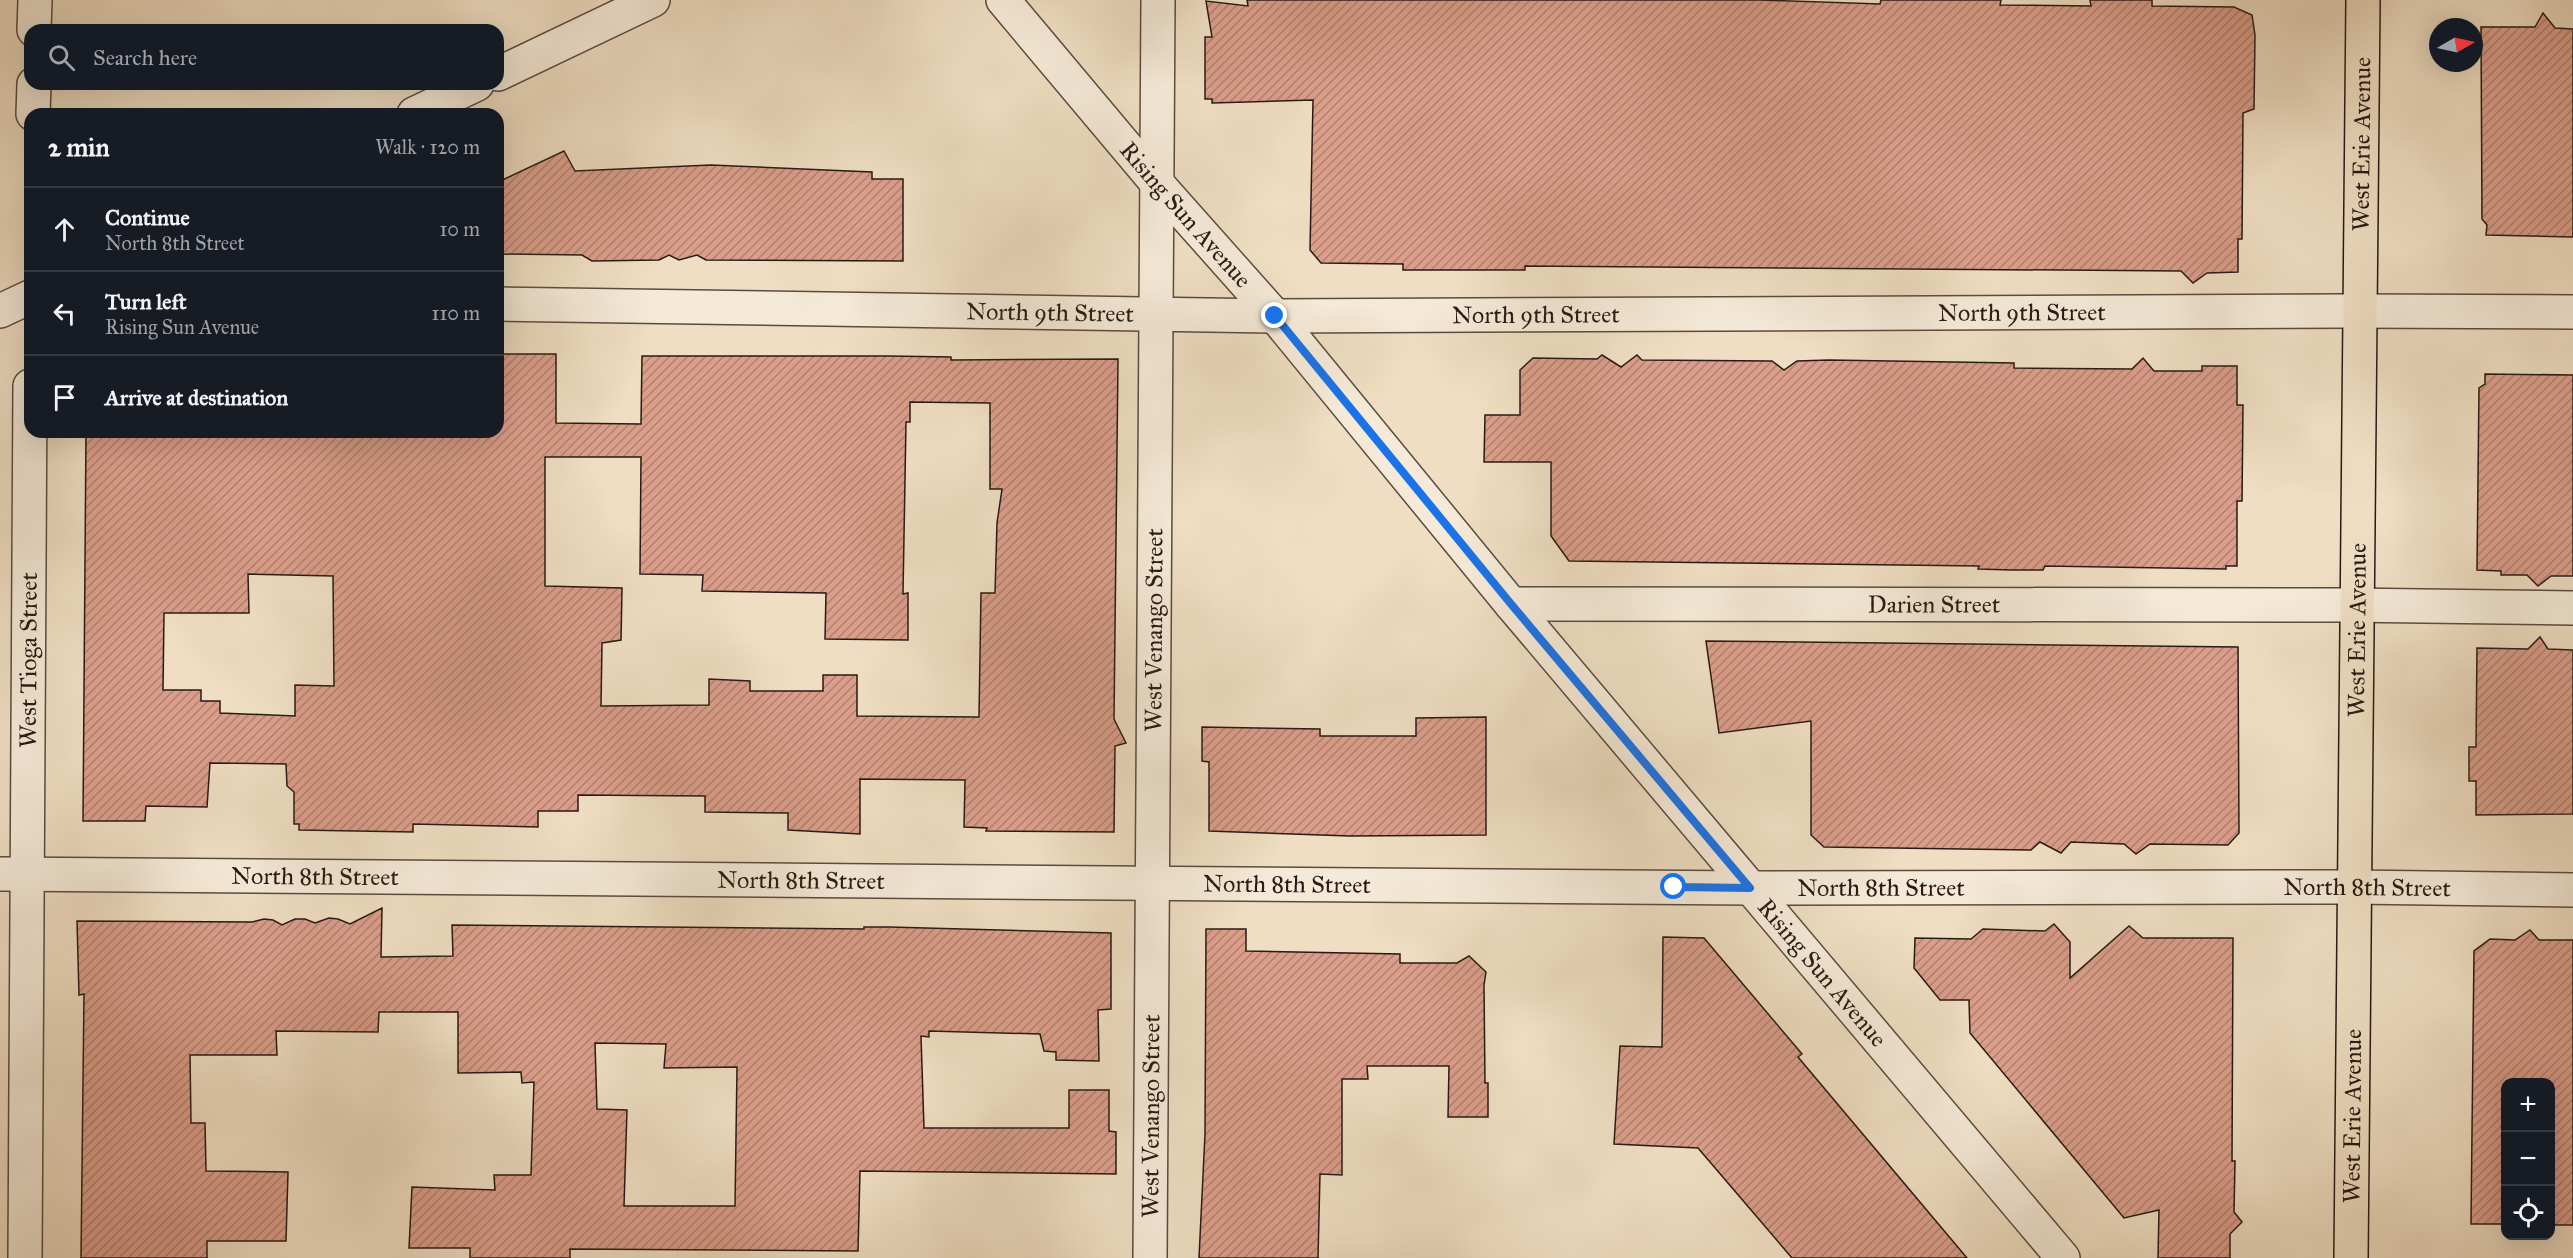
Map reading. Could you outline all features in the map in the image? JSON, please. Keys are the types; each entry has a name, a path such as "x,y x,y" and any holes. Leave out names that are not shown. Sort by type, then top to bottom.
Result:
{"main road":[{"name":"West Erie Avenue","path":"2351,1258 2362,0"}],"street":[{"path":"34,24 35,0"},
{"path":"504,71 653,0"},
{"name":"Rising Sun Avenue","path":"1003,0 1155,181 1275,316 1511,604 2063,1258"},
{"name":"West Venango Street","path":"1150,1258 1155,181 1158,0"},
{"path":"33,108 34,90"},
{"path":"427,108 464,90"},
{"path":"0,311 24,300"},
{"name":"North 9th Street","path":"504,304 1275,316 2573,312"},
{"name":"West Tioga Street","path":"25,1258 13,874 28,438"},
{"name":"Darien Street","path":"1511,604 2357,605 2573,608"},
{"name":"North 8th Street","path":"13,874 1750,888 2354,887 2573,890"}],"building":[{"path":"1247,0 1760,0 1880,4 1881,0 2001,0 2000,5 2091,6 2090,0 2152,0 2152,6 2234,7 2252,15 2255,35 2254,109 2243,113 2242,239 2238,239 2238,272 2207,273 2193,283 2181,271 1525,266 1525,270 1403,270 1403,264 1321,263 1310,250 1313,100 1212,103 1212,99 1205,99 1205,37 1212,37 1206,1 1248,6"},
{"path":"2543,13 2555,28 2573,29 2573,237 2486,235 2487,225 2482,219 2483,27 2535,27"},
{"path":"564,151 575,171 711,165 872,172 872,179 903,179 903,261 706,260 697,255 679,260 669,255 659,260 592,261 582,255 504,254 504,179"},
{"path":"504,354 556,354 556,423 641,424 642,356 889,356 951,357 951,360 1118,359 1114,719 1126,743 1115,746 1114,832 986,831 987,828 964,827 965,780 860,779 860,834 788,830 788,813 705,812 705,796 578,795 578,811 538,811 538,827 413,824 413,832 299,830 299,824 294,824 294,792 287,786 286,764 210,763 207,807 146,806 145,821 83,821 86,438 504,438","holes":["910,402 990,403 990,489 1002,489 997,523 995,593 981,593 979,717 857,716 857,675 823,675 823,691 750,691 750,681 709,679 709,705 601,706 602,643 621,640 622,588 545,586 545,457 641,457 640,574 703,575 702,591 826,593 825,639 908,640 908,593 903,594 906,422 910,422","248,574 333,576 334,686 295,685 295,716 220,713 220,701 201,701 201,690 163,690 164,613 249,613"]},
{"path":"1602,355 1621,367 1637,355 1642,360 1772,361 1784,370 1797,361 1829,360 2014,363 2014,368 2132,369 2143,358 2154,371 2202,371 2202,366 2237,366 2237,405 2243,405 2242,501 2237,501 2237,566 2226,566 2226,569 2045,566 2043,570 2012,570 1978,569 1979,566 1569,561 1551,536 1551,462 1484,462 1485,415 1520,415 1520,370 1533,358 1597,359"},
{"path":"2485,374 2573,375 2573,576 2551,576 2538,586 2527,575 2501,575 2501,571 2477,570 2479,388 2485,384"},
{"path":"2540,637 2548,649 2573,650 2573,814 2476,815 2476,781 2469,781 2469,747 2476,747 2477,648 2528,649"},
{"path":"1706,641 2238,647 2239,833 2228,845 2150,844 2136,854 2124,844 2071,842 2061,853 2040,842 2031,850 1824,847 1811,835 1811,721 1719,733"},
{"path":"1486,717 1486,835 1350,836 1209,831 1209,762 1202,761 1202,727 1320,729 1320,736 1416,736 1416,718"},
{"path":"382,908 381,957 453,956 452,925 864,929 864,927 889,927 1111,933 1111,1009 1098,1010 1099,1061 1056,1060 1056,1052 1044,1051 1040,1034 929,1031 929,1037 921,1036 924,1128 1069,1128 1069,1090 1109,1090 1109,1131 1116,1132 1116,1174 860,1171 858,1251 570,1249 570,1258 470,1258 470,1248 409,1248 412,1187 495,1190 494,1175 531,1175 534,1082 522,1083 521,1072 458,1073 458,1012 379,1012 378,1032 276,1031 277,1055 190,1055 191,1123 205,1123 206,1171 288,1172 286,1241 207,1241 207,1258 81,1258 84,994 79,995 77,921 252,922 264,919 273,920 282,925 295,919 305,919 315,923 329,918 350,924","holes":["595,1043 666,1044 664,1068 737,1067 735,1206 624,1206 627,1110 597,1109"]},
{"path":"2054,924 2070,942 2070,978 2129,926 2143,938 2233,938 2232,1161 2235,1161 2234,1212 2242,1222 2230,1234 2230,1258 2158,1258 2159,1210 2124,1218 1970,1033 1969,1000 1940,1000 1914,968 1915,938 1971,939 1983,929 2045,931"},
{"path":"1206,929 1246,929 1246,951 1400,954 1400,963 1457,963 1469,956 1486,972 1484,985 1485,1083 1488,1083 1488,1117 1448,1117 1449,1066 1367,1066 1368,1079 1342,1079 1342,1175 1320,1174 1318,1258 1199,1258 1205,1134"},
{"path":"2530,930 2539,940 2573,940 2573,1225 2555,1225 2555,1078 2501,1078 2501,1224 2471,1224 2474,951 2490,939 2515,940"},
{"path":"1663,937 1704,938 1802,1054 1798,1057 1967,1258 1792,1258 1698,1148 1614,1144 1620,1046 1662,1047"}],"route":[{"path":"1275,316 1511,604 1750,888 1674,887"}]}
